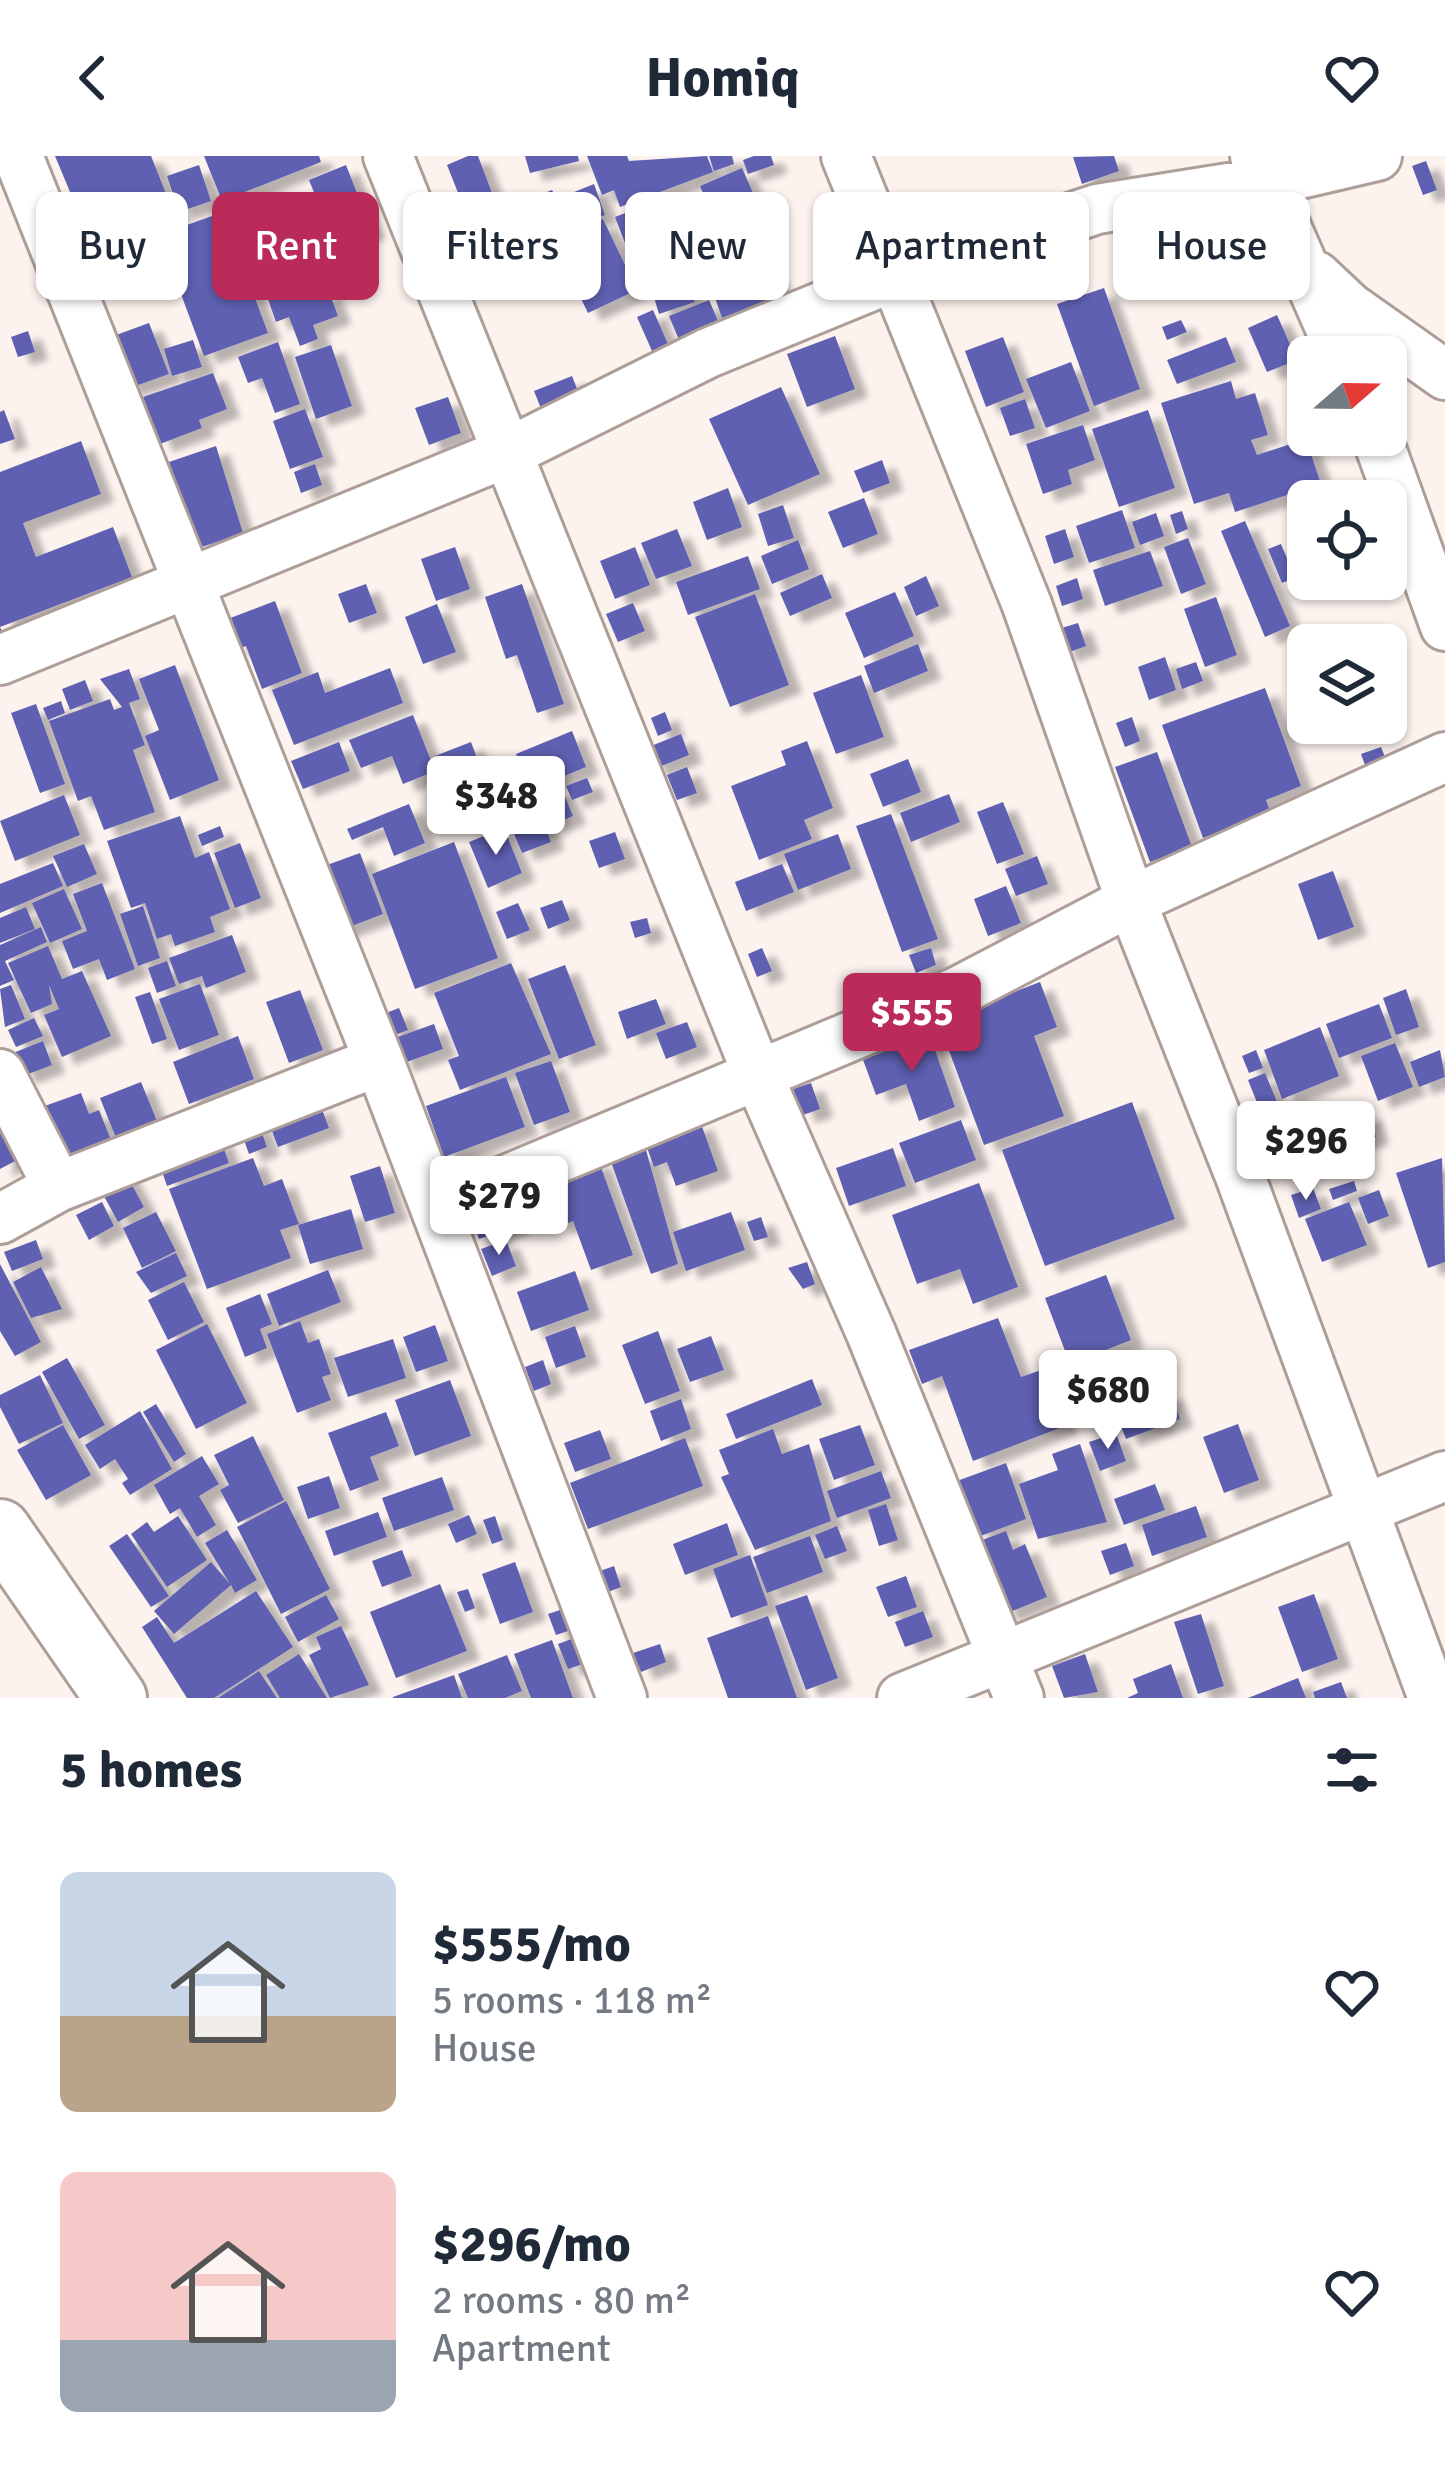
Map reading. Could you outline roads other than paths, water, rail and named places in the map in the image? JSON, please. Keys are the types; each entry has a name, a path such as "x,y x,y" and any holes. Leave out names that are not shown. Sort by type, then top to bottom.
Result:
{"main road":[{"path":"0,1530 116,1698"}],"street":[{"path":"18,156 379,1061 622,1698"},
{"path":"388,156 511,451 759,1078 871,1333 1010,1677"},
{"path":"846,156 862,192"},
{"path":"1089,211 1261,169 1377,156"},
{"path":"1310,271 1348,307 1445,375"},
{"path":"1310,278 1334,336"},
{"path":"0,660 511,451 708,353 837,300"},
{"path":"908,300 1027,605 1131,901 1240,1176 1433,1698"},
{"path":"1384,456 1445,626"},
{"path":"436,1209 957,992 1131,901 1445,757"},
{"path":"0,1219 58,1186 379,1061"},
{"path":"0,1073 58,1186"},
{"path":"902,1698 1010,1677 1361,1508 1445,1476"}]}
